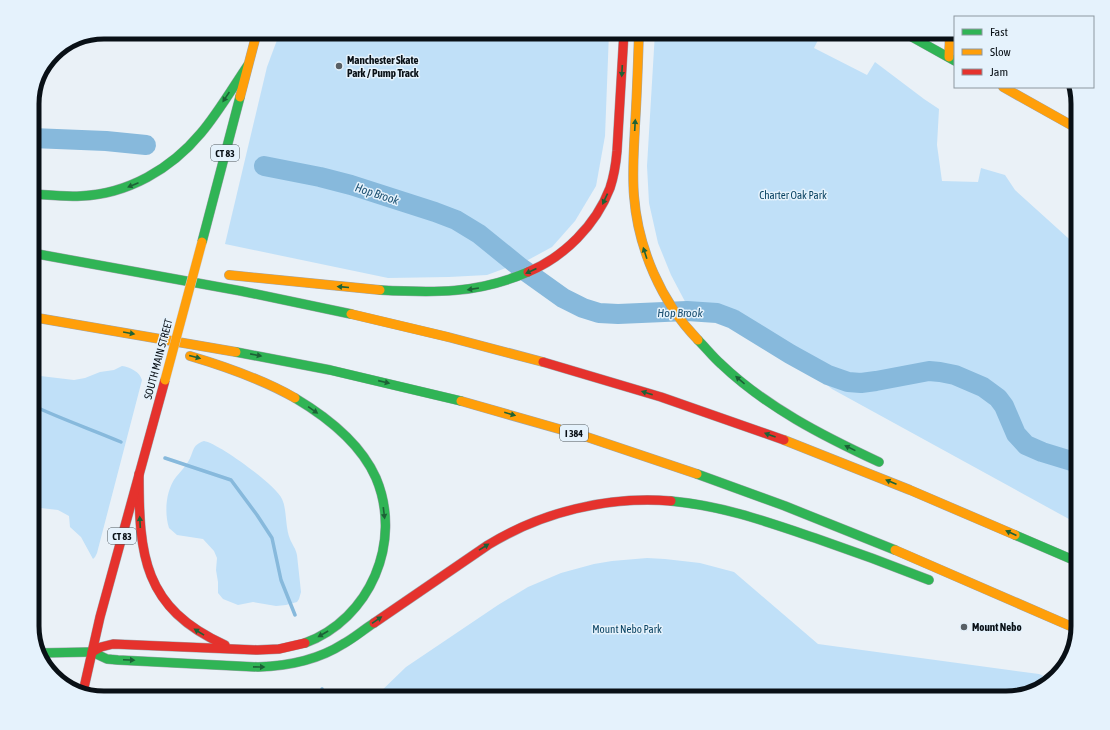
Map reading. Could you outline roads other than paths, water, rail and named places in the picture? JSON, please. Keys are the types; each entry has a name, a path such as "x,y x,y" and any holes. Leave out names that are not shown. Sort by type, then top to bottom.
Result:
{"main road":[{"name":"SOUTH MAIN STREET","path":"84,688 92,652 255,39"},
{"path":"218,274 317,284 424,292 468,290 491,286 534,269 551,260 569,246 589,225 600,210 610,188 617,154 624,39"},
{"path":"640,39 633,154 634,195 636,218 641,240 648,262 660,289 686,327 721,363 750,388 795,419 829,438 890,467"},
{"path":"916,39 952,59"},
{"path":"951,39 952,59"},
{"path":"39,194 65,196 96,195 128,187 150,177 170,164 194,141 206,127 248,65"},
{"path":"1005,88 1071,125"},
{"path":"39,254 252,293 389,322 489,347 587,374 689,406 810,450 914,491 1071,559"},
{"path":"63,258 124,260"},
{"path":"186,269 202,271"},
{"name":"I 384","path":"39,318 223,349 351,375 471,403 556,427 691,471 789,507 900,552 1071,627"},
{"path":"62,322 139,345"},
{"path":"45,653 92,652 107,645 122,644 248,650 280,649 315,638 336,625 360,602 375,578 384,550 386,525 381,494 369,466 354,445 332,425 306,405 272,385 239,371 203,359 166,350"},
{"path":"139,474 142,546 148,568 158,589 172,610 194,629 222,644 248,650"},
{"path":"92,652 107,659 118,660 258,667 281,666 302,662 343,644 482,548 515,530 544,518 568,511 594,505 629,501 680,501 733,511 828,543 937,583"},
{"path":"1016,525 1059,554"},
{"path":"1024,616 1062,623"}],"waterway":[{"name":"Hop Brook","path":"39,138 106,141 146,145"},
{"name":"Hop Brook","path":"264,166 320,177 351,185 456,220 479,234 521,268 563,298 583,308 599,313 618,314 687,311 717,313 733,319 790,354 828,375 848,382 861,383 876,381 929,371 955,375 983,387 998,398 1004,406 1016,434 1026,445 1042,452 1071,461"},
{"path":"39,408 121,442"},
{"path":"165,458 231,480 272,538 281,580 295,615"}],"place":[{"name":"Manchester Skate Park / Pump Track","path":"339,66"},
{"name":"Mount Nebo","path":"964,627"}],"park label":[{"name":"Charter Oak Park","path":"793,195"},
{"name":"Mount Nebo Park","path":"627,629"}]}
